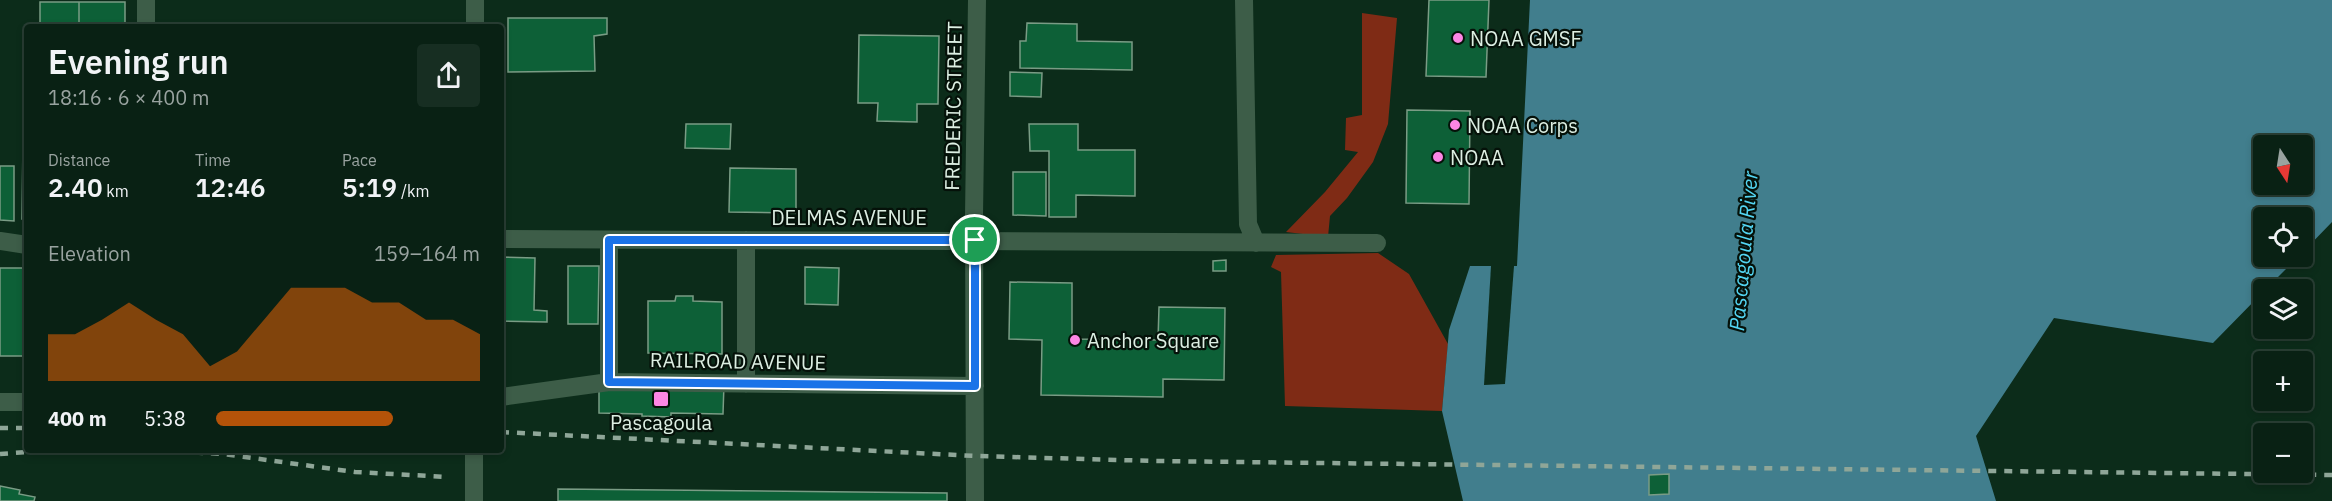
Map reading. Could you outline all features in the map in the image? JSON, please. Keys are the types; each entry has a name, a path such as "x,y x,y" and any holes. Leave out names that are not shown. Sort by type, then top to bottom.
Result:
{"street":[{"path":"146,0 146,24"},
{"path":"475,0 475,24"},
{"name":"FREDERIC STREET","path":"975,501 977,0"},
{"path":"1244,0 1248,224 1256,243"},
{"name":"DELMAS AVENUE","path":"504,239 1377,243"},
{"path":"609,240 609,382"},
{"path":"746,240 746,384"},
{"path":"0,241 24,245"},
{"name":"RAILROAD AVENUE","path":"504,397 609,382 975,386"},
{"path":"0,402 24,402"},
{"path":"474,453 474,501"}],"shaded area":[{"path":"1362,13 1397,18 1388,124 1373,162 1347,198 1330,216 1328,237 1286,232 1325,192 1358,152 1345,150 1346,118 1362,115"},
{"path":"1378,253 1409,274 1448,344 1442,411 1285,406 1281,272 1271,267 1276,255"}],"water":[{"name":"Pascagoula River","path":"1530,0 2332,0 2332,222 2313,242 2313,207 2253,207 2253,267 2288,267 2276,279 2253,279 2253,302 2213,343 2054,318 1976,436 1996,501 1463,501 1442,411 1449,330 1470,266 1517,266"}],"pier":[{"path":"1491,266 1514,266 1505,384 1484,385"}],"building":[{"name":"NOAA GMSF","path":"1429,0 1489,0 1486,77 1426,76"},
{"path":"40,2 79,2 79,24 40,24"},
{"path":"79,2 125,2 125,24 79,24"},
{"path":"508,18 607,18 607,34 594,36 595,71 508,72"},
{"path":"451,23 451,24 354,24"},
{"path":"1027,23 1077,24 1077,41 1132,42 1132,70 1020,68 1020,41 1026,41"},
{"path":"859,35 939,36 938,104 917,104 917,122 877,121 878,103 858,103"},
{"path":"1010,72 1042,73 1041,97 1010,96"},
{"name":"NOAA","path":"1407,110 1470,111 1469,204 1406,203"},
{"path":"686,124 731,124 730,149 685,148"},
{"path":"1029,124 1078,124 1078,150 1135,150 1135,196 1076,195 1076,217 1049,217 1049,151 1030,151"},
{"path":"23,141 24,141 24,219 22,219"},
{"path":"0,166 14,166 14,221 0,220"},
{"path":"730,168 796,169 796,213 729,212"},
{"path":"1013,172 1046,172 1046,216 1013,215"},
{"path":"504,257 535,258 534,310 547,311 547,322 504,321"},
{"path":"1226,260 1226,271 1213,271 1213,261"},
{"path":"568,266 599,266 598,324 568,324"},
{"path":"805,267 839,268 838,305 805,304"},
{"path":"0,268 24,268 24,356 0,356"},
{"name":"Anchor Square","path":"1010,282 1072,283 1072,339 1158,340 1159,307 1225,308 1224,380 1163,379 1163,397 1041,395 1042,340 1009,339"},
{"path":"676,296 693,296 693,301 722,302 722,354 648,353 648,301 675,301"},
{"path":"599,384 724,384 723,414 671,413 671,417 599,413"},
{"path":"1669,474 1669,494 1649,495 1649,475"},
{"path":"0,486 20,490 19,494 35,497 34,501 0,501"},
{"path":"558,489 947,493 947,501 558,501"}],"railway":[{"path":"0,428 24,428"},
{"path":"504,432 976,456 1155,461 2332,475"},
{"path":"0,454 24,452"},
{"path":"204,453 355,472 448,477"}],"place":[{"name":"NOAA GMSF","path":"1458,38"},
{"name":"NOAA Corps","path":"1455,125"},
{"name":"NOAA","path":"1438,157"},
{"name":"Anchor Square","path":"1075,340"},
{"name":"Pascagoula","path":"661,399"}],"route":[{"path":"609,240 975,240 975,386 609,382 609,240"}]}
